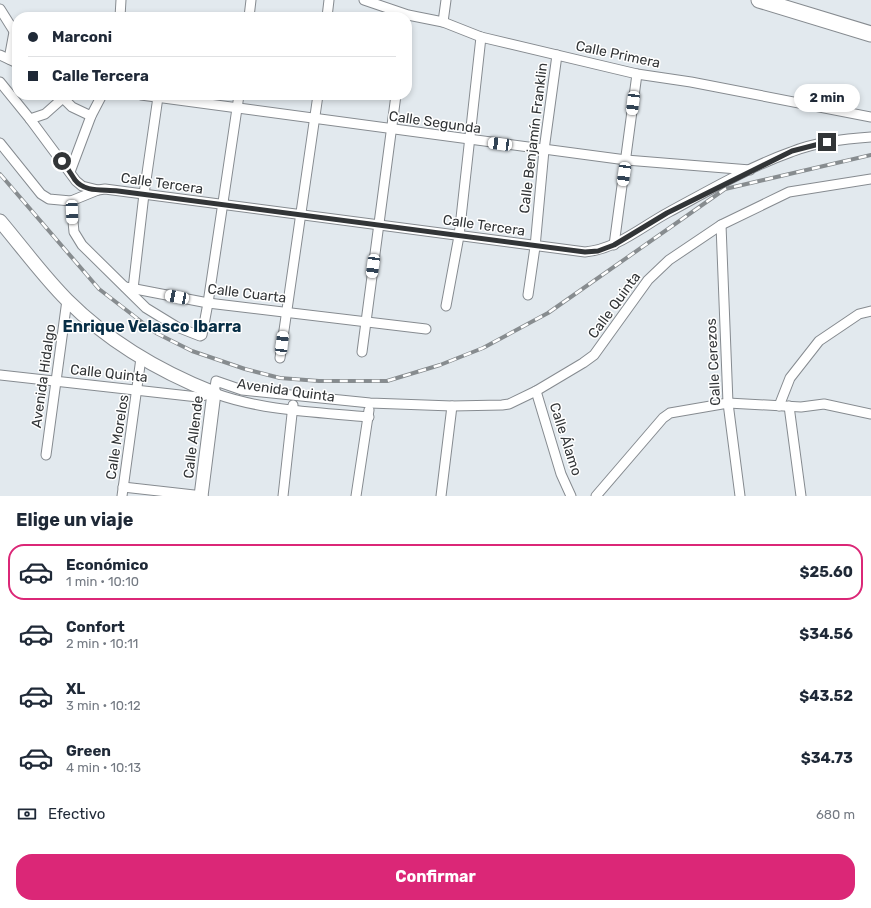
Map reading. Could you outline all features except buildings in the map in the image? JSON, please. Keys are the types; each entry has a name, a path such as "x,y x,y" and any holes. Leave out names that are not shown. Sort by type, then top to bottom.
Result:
{"main road":[{"path":"759,0 871,34"}],"street":[{"path":"121,12 122,0"},
{"path":"250,12 251,0"},
{"path":"328,12 329,0"},
{"name":"Calle Primera","path":"364,0 396,12"},
{"path":"443,22 446,0"},
{"path":"0,9 12,28"},
{"name":"Calle Primera","path":"412,17 443,22 481,37 637,74 691,82 871,117"},
{"path":"446,306 459,236 481,37"},
{"path":"0,55 12,61"},
{"name":"Calle Benjamín Franklin","path":"528,295 535,247 544,150 557,55"},
{"path":"614,245 637,74"},
{"path":"0,82 12,97"},
{"path":"15,100 76,181 82,186 98,190"},
{"path":"30,119 45,114 58,100"},
{"path":"64,100 72,107 91,116"},
{"path":"70,172 91,116 99,100"},
{"path":"129,288 158,100"},
{"name":"Calle Segunda","path":"178,100 544,150 626,160 750,170"},
{"path":"0,143 41,194 49,199 71,201 74,232 82,245 129,288 146,308 177,327 196,335 202,335 238,100"},
{"path":"280,358 318,100"},
{"path":"362,352 395,100"},
{"name":"Calle Tercera","path":"71,201 98,190 105,189 301,214 535,247 585,252 598,251 614,245 667,213 750,170 792,151 838,139 871,137"},
{"name":"Calle Quinta","path":"370,403 452,406 502,406 509,404 536,391 594,355 648,280 669,260 721,225 789,192 871,179"},
{"name":"Avenida Quinta","path":"0,221 67,300 102,331 141,358 176,376 215,387 253,404 293,410 369,416"},
{"name":"Calle Cerezos","path":"721,225 728,403 740,496"},
{"name":"Calle Cuarta","path":"129,288 208,303 426,329"},
{"name":"Avenida Hidalgo","path":"46,456 67,300"},
{"path":"779,406 790,378 819,341 859,314 871,311"},
{"name":"Calle Morelos","path":"123,492 138,390 141,358"},
{"name":"Calle Quinta","path":"0,375 198,397 215,387"},
{"name":"Avenida Quinta","path":"215,387 370,403"},
{"name":"Calle Allende","path":"202,496 215,387"},
{"name":"Calle Álamo","path":"536,391 561,474 572,496"},
{"path":"283,496 294,396"},
{"path":"356,496 370,403"},
{"path":"596,496 663,418 670,413 728,403 801,407 824,404 871,414"},
{"path":"441,496 452,406"},
{"path":"789,406 801,496"},
{"path":"123,492 202,496"}],"railway":[{"path":"0,174 99,289 156,333 192,351 245,369 280,378 319,381 387,381 440,365 483,348 548,313 725,189 871,155"}],"district":[{"name":"Enrique Velasco Ibarra","path":"152,326"}],"route":[{"path":"62,161 76,181 82,186 98,190 105,189 301,214 535,247 585,252 598,251 614,245 667,213 750,170 792,151 827,142"}]}
